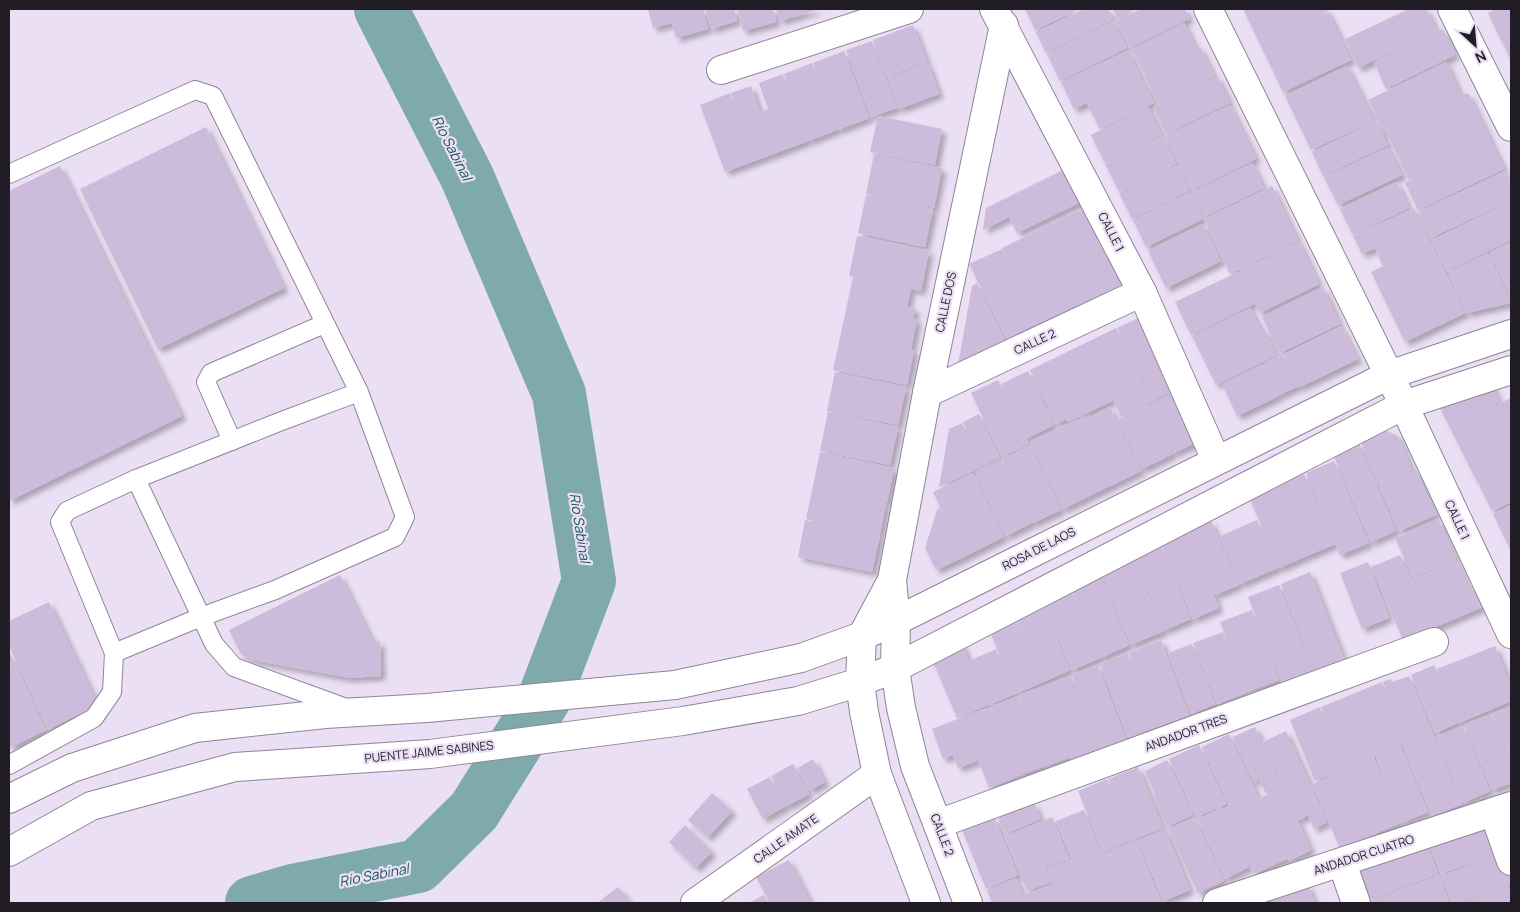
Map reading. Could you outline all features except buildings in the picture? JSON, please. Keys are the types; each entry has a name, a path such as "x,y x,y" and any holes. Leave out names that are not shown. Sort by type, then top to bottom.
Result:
{"street":[{"path":"721,70 909,9"},
{"path":"1208,9 1390,375"},
{"path":"1452,9 1511,127"},
{"name":"CALLE 1","path":"999,17 1142,292 1216,460"},
{"name":"CALLE DOS","path":"895,668 896,621 892,580 999,17"},
{"name":"CALLE 2","path":"928,393 1142,292"},
{"name":"ROSA DE LAOS","path":"356,712 427,708 675,685 801,658 862,636 896,621 1390,375 1511,334"},
{"path":"895,668 1404,405 1511,370"},
{"name":"CALLE 1","path":"1390,375 1511,634"},
{"name":"CALLE DOS","path":"862,636 892,580"},
{"path":"862,636 860,682 864,712 877,774 926,903"},
{"name":"ANDADOR TRES","path":"938,824 1434,642"},
{"name":"CALLE 2","path":"895,668 901,708 915,766 968,903"},
{"name":"PUENTE JAIME SABINES","path":"9,852 91,806 234,766 430,754 683,721 798,702 860,682 895,668"},
{"path":"9,799 72,768 195,728 356,712"},
{"name":"CALLE AMATE","path":"695,903 877,774"},
{"path":"1502,809 1511,861"},
{"name":"ANDADOR CUATRO","path":"1216,903 1502,809"},
{"path":"1342,862 1356,903"}],"lane":[{"path":"9,174 196,90 213,96 359,392 405,518 395,537 275,590 114,653"},
{"path":"232,441 206,382 211,373 324,324"},
{"path":"9,765 94,718 112,692 114,653 60,522 67,511 136,479 359,392"},
{"path":"136,479 214,644 234,667 356,712"}],"waterway":[{"name":"Río Sabinal","path":"252,903 293,891 418,866 474,811 544,699 589,581 559,394 467,177 381,9"}]}
